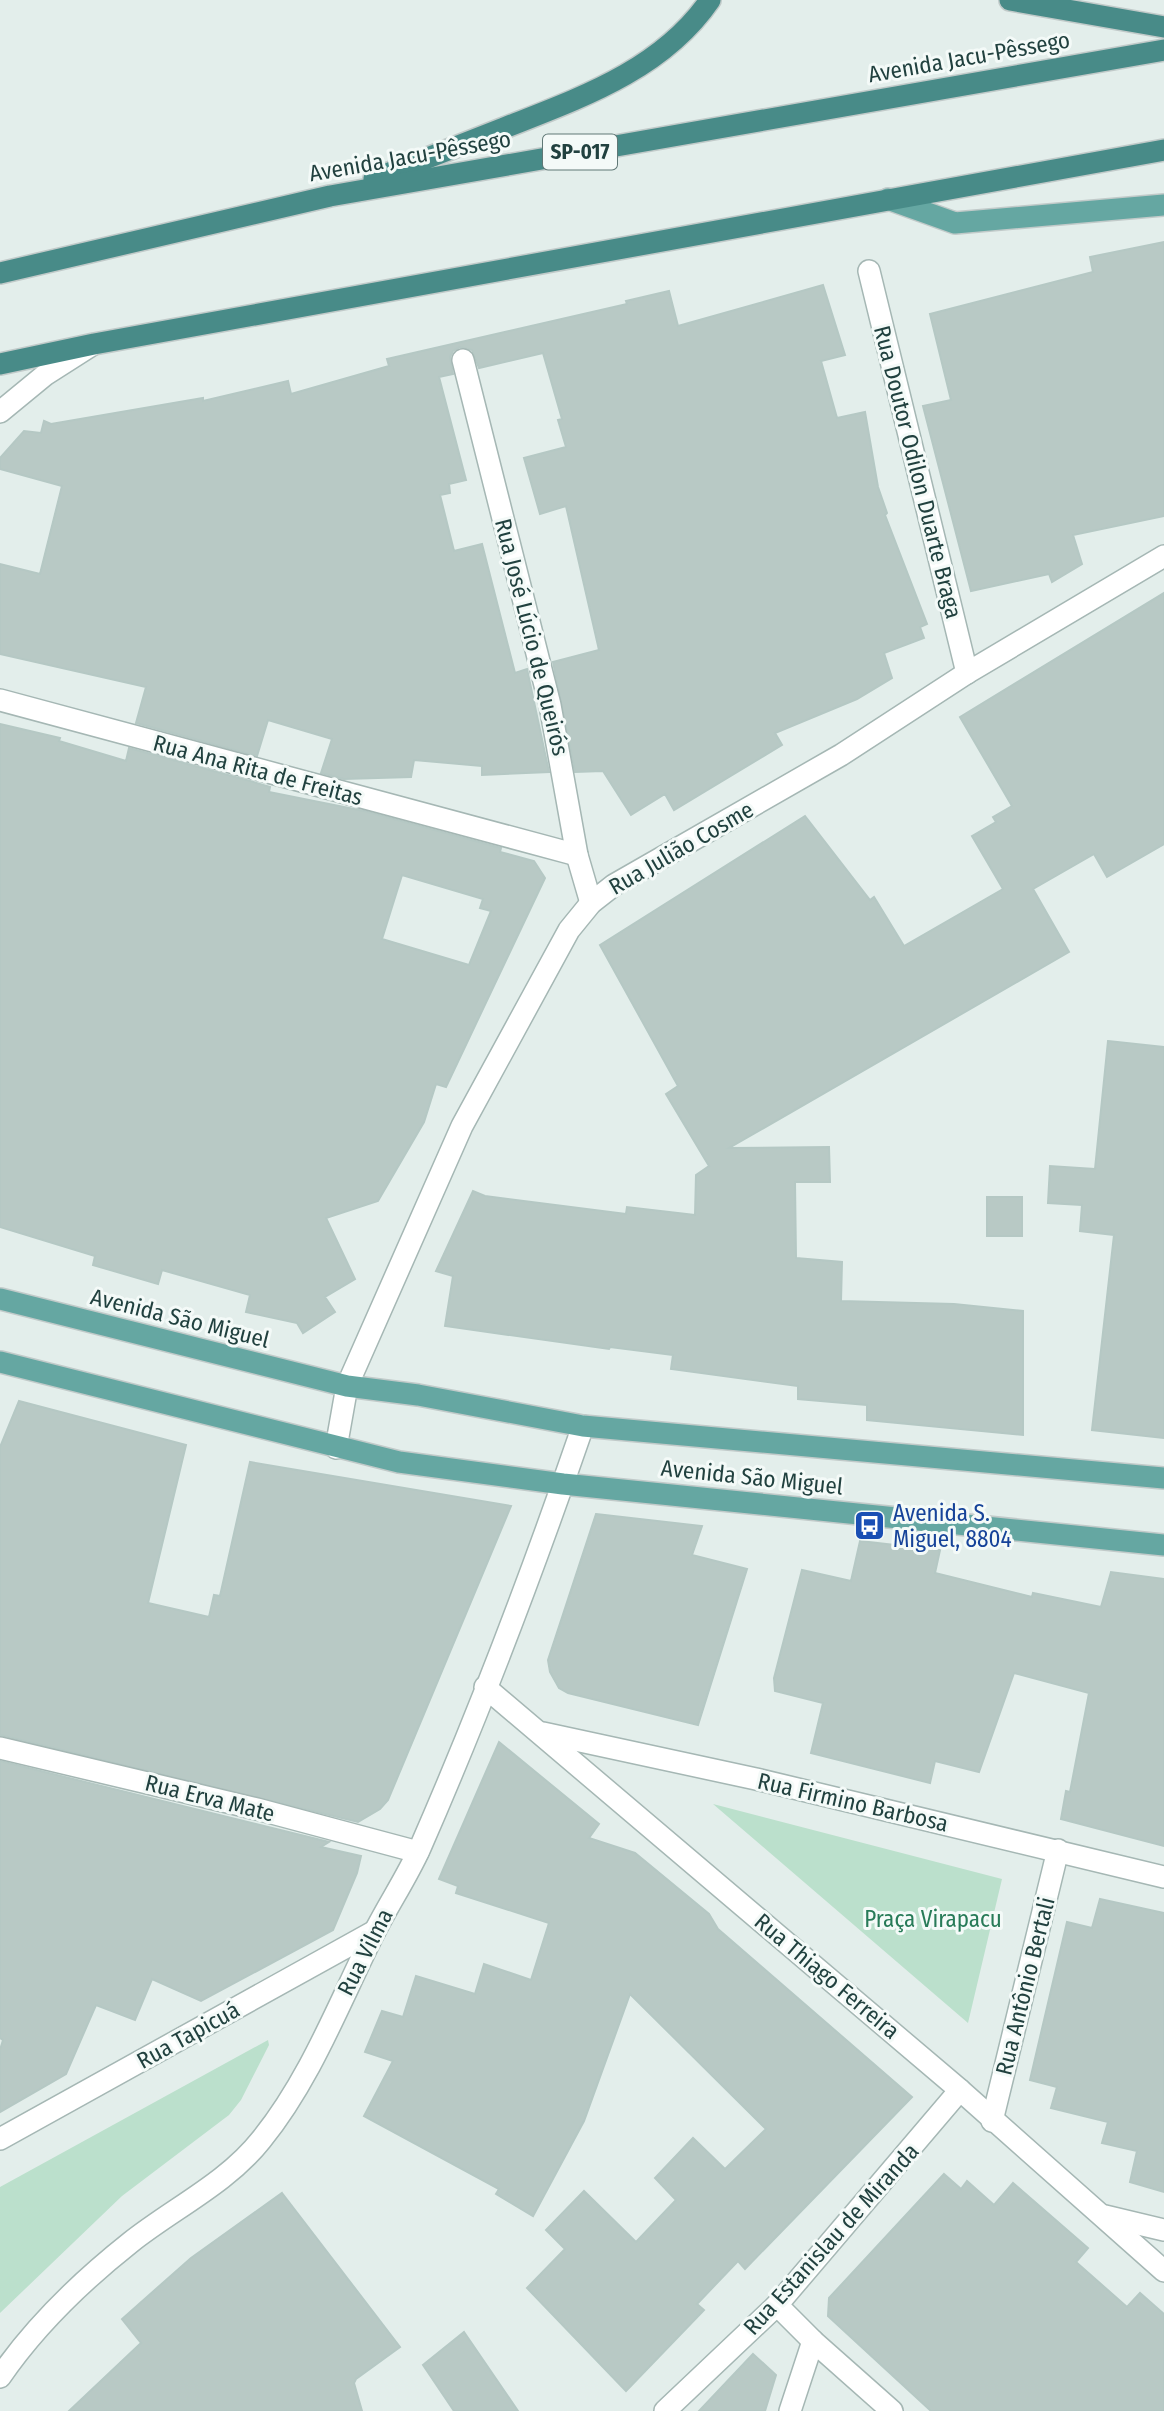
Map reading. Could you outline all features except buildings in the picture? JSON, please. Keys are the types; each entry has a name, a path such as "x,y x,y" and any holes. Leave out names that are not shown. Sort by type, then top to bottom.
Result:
{"highway":[{"path":"330,196 614,82 671,44 710,0"},
{"path":"1010,0 1164,27"},
{"name":"Avenida Jacu-Pêssego","path":"0,273 330,196 1164,50"},
{"path":"0,364 94,344 1164,150"}],"main road":[{"path":"888,199 955,223 1164,205"},
{"name":"Avenida São Miguel","path":"0,1299 348,1386 418,1395 583,1426 1164,1478"},
{"name":"Avenida São Miguel","path":"0,1362 399,1462 563,1484 1164,1545"}],"street":[{"name":"Rua Doutor Odilon Duarte Braga","path":"869,271 967,673"},
{"path":"0,412 45,375 94,344"},
{"name":"Rua José Lúcio de Queirós","path":"463,360 550,705 577,855 591,903"},
{"name":"Rua Julião Cosme","path":"348,1386 462,1126 569,930 591,903 614,885 841,755 967,673 1164,556"},
{"name":"Rua Ana Rita de Freitas","path":"0,700 577,855"},
{"path":"336,1448 348,1386"},
{"name":"Rua Vilma","path":"0,2377 14,2357 80,2286 132,2242 239,2165 262,2139 309,2066 375,1931 418,1852 485,1687 583,1426"},
{"name":"Rua Thiago Ferreira","path":"485,1687 960,2090 1164,2271"},
{"name":"Rua Firmino Barbosa","path":"541,1732 756,1779 1164,1877"},
{"name":"Rua Erva Mate","path":"0,1748 257,1809 418,1852"},
{"name":"Rua Antônio Bertali","path":"992,2121 1058,1850"},
{"name":"Rua Tapicuá","path":"0,2139 375,1931"},
{"name":"Rua Estanislau de Miranda","path":"664,2411 777,2305 960,2090"},
{"path":"1100,2215 1164,2230"},
{"path":"777,2305 892,2411"},
{"path":"790,2411 813,2341"}],"green space":[{"name":"Praça Virapacu","path":"713,1804 1002,1879 968,2023 720,1810"},
{"path":"268,2040 269,2045 241,2100 229,2115 122,2196 0,2313 0,2187"}],"place":[{"name":"Avenida S. Miguel, 8804","path":"870,1526"}]}
